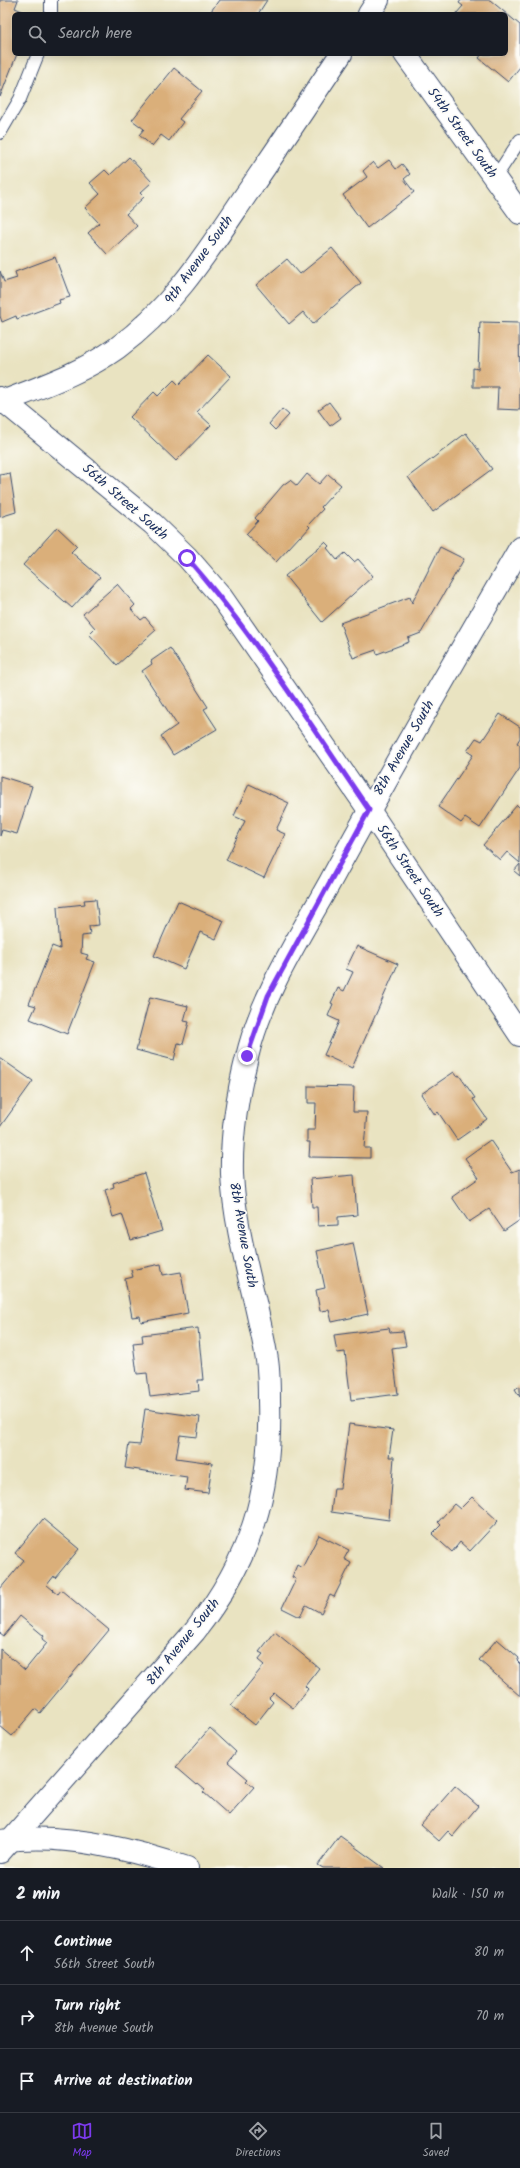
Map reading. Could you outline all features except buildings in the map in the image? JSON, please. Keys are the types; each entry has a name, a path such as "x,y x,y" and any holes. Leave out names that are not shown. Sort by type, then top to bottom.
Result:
{"street":[{"name":"9th Avenue South","path":"1,401 74,373 95,362 121,345 158,314 195,269 341,56"},
{"name":"54th Street South","path":"406,56 520,213"},
{"name":"56th Street South","path":"1,401 154,524 220,595 250,635 520,1035"},
{"name":"8th Avenue South","path":"3,1845 204,1619 229,1582 253,1528 262,1500 269,1452 268,1362 236,1205 232,1147 234,1117 247,1056 268,996 369,810 520,548"},
{"path":"3,1845 53,1839 129,1851 187,1868"}],"lane":[{"path":"51,12 52,0"},
{"path":"0,133 20,99 37,56"},
{"path":"495,178 520,140"}],"route":[{"path":"187,558 220,595 250,635 369,810 268,996 256,1025 247,1056"}]}
